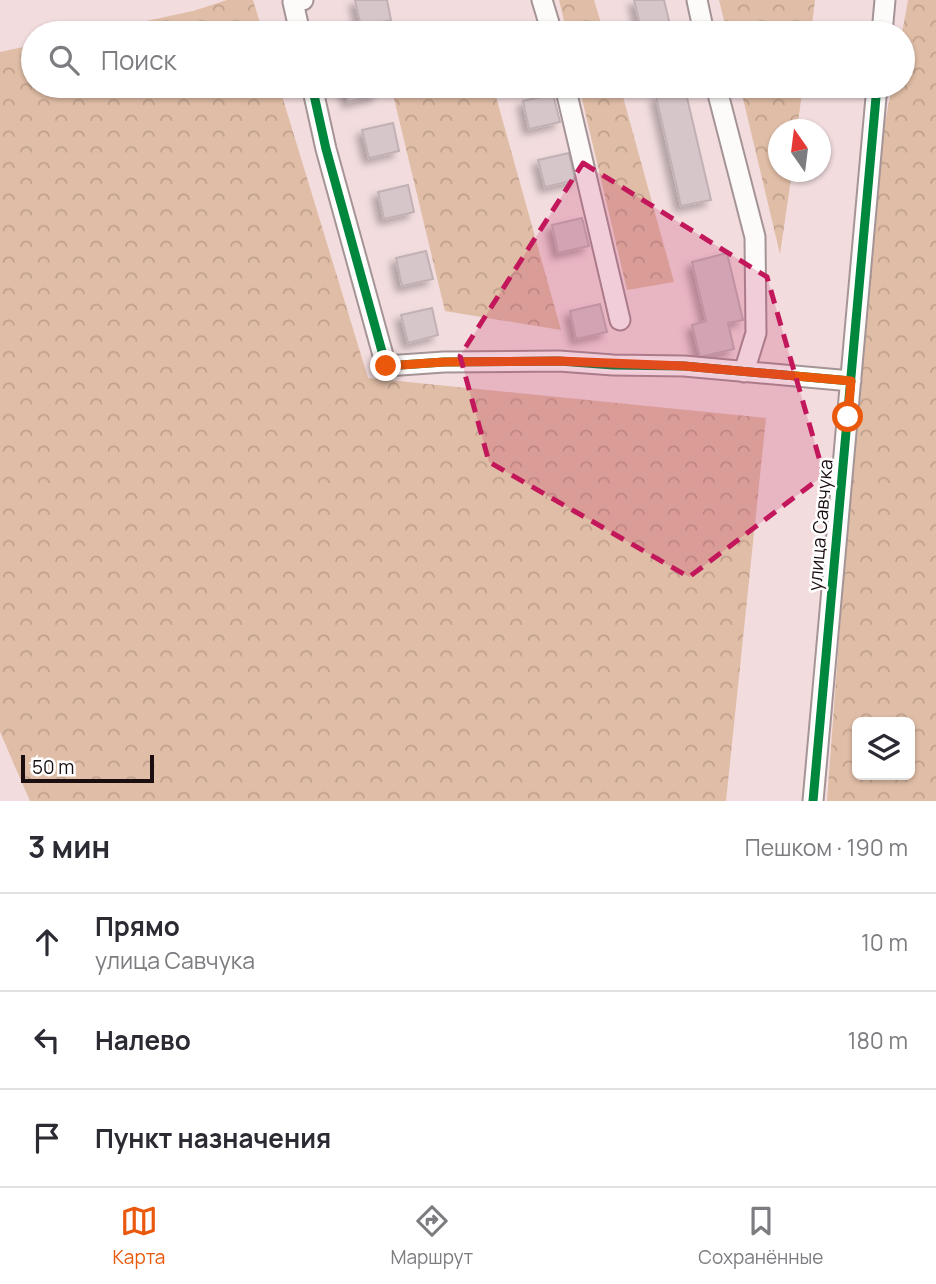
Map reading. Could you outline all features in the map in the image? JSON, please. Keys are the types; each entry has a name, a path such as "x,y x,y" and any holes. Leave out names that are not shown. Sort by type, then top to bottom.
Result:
{"street":[{"path":"297,21 293,2 303,0"},
{"path":"542,0 548,21"},
{"path":"697,0 701,21"},
{"path":"883,21 885,0"},
{"path":"315,98 326,149 386,366 444,362 559,361 684,366 851,381"},
{"path":"568,98 620,320"},
{"path":"719,98 755,237 756,333 744,372"},
{"name":"улица Савчука","path":"813,801 876,98"}],"highlighted area":[{"path":"583,163 767,277 824,475 689,577 489,462 460,356"}],"green space":[{"path":"227,0 253,0 259,21 146,21"},
{"path":"559,0 594,0 600,21 564,21"},
{"path":"719,0 815,0 812,21 724,21"},
{"path":"908,0 936,0 936,801 827,801 859,370 878,160 890,98 915,98 915,21 904,21"},
{"path":"21,48 21,98 283,98 368,378 766,418 726,801 30,801 0,732 0,52"},
{"path":"394,98 496,98 561,330 445,311"},
{"path":"582,98 623,98 674,282 627,290"},
{"path":"743,98 801,98 798,119 768,119 768,182 791,182 780,254"}],"building":[{"path":"355,0 387,0 391,20 360,21"},
{"path":"634,0 664,0 669,21 639,21"},
{"path":"347,98 365,98 348,102"},
{"path":"554,98 560,122 529,129 523,101"},
{"path":"656,98 687,98 711,200 681,206"},
{"path":"393,123 399,151 369,158 362,130"},
{"path":"569,153 575,180 545,187 538,160"},
{"path":"408,185 414,212 384,219 378,192"},
{"path":"582,218 589,246 558,253 552,225"},
{"path":"426,251 433,279 402,286 396,258"},
{"path":"727,253 743,320 728,323 734,349 700,357 692,325 706,321 692,262"},
{"path":"600,304 607,332 576,339 570,311"},
{"path":"432,308 438,335 408,343 401,315"}],"cycle path":[{"path":"315,98 326,149 386,366 444,362 559,361 684,366 851,381"},
{"path":"813,801 876,98"}],"route":[{"path":"386,366 444,362 559,361 684,366 851,381 848,417"}]}
